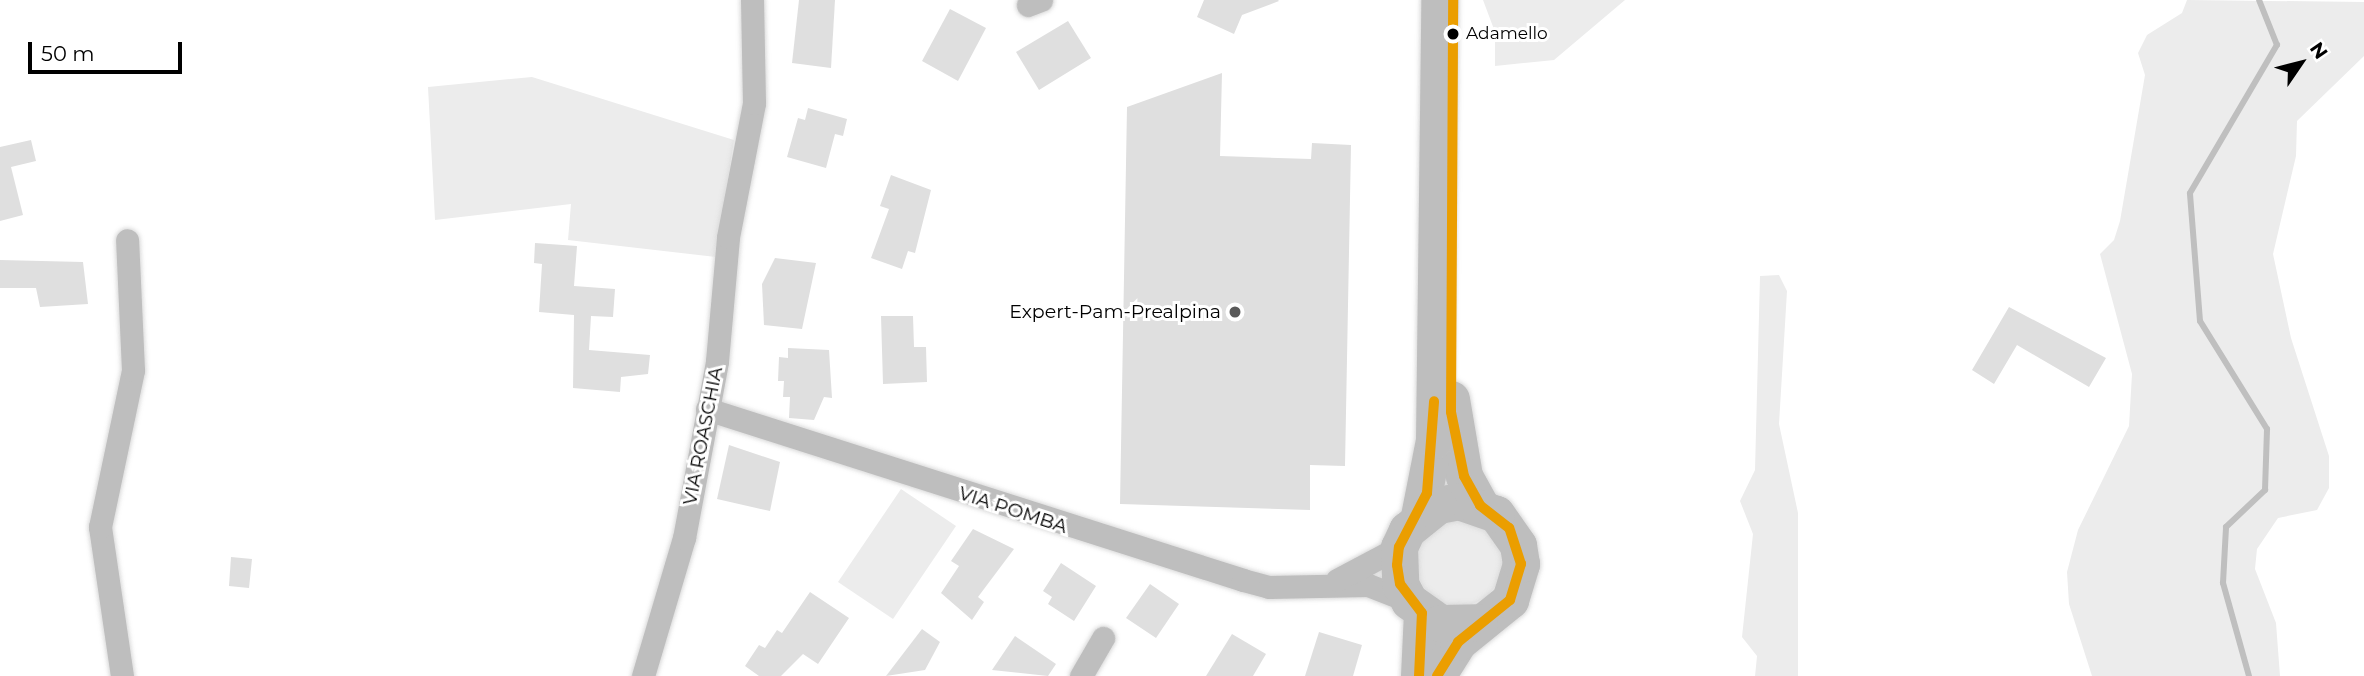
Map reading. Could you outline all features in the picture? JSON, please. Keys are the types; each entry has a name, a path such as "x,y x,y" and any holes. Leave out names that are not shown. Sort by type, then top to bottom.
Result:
{"main road":[{"path":"1439,0 1434,440 1419,516 1399,547 1400,584 1416,607 1440,623 1479,622"},
{"path":"1437,676 1458,642 1479,622 1510,600 1521,564 1510,528 1479,505 1464,476 1451,412 1453,0"},
{"path":"1419,516 1438,505 1479,505"},
{"path":"1416,607 1419,676"}],"street":[{"name":"VIA ROASCHIA","path":"643,676 684,538 707,408 754,103 752,0"},
{"path":"122,676 100,527 133,370 127,240"},
{"name":"VIA POMBA","path":"707,408 1243,580 1269,587 1368,585 1416,607"},
{"name":"VIA POMBA","path":"1324,584 1364,571 1399,547"},
{"path":"1081,676 1102,638"}],"shaded area":[{"path":"1483,0 1625,0 1554,60 1495,66 1495,32"},
{"path":"2187,0 2364,2 2364,56 2297,121 2296,156 2273,254 2291,338 2329,456 2329,488 2317,510 2278,518 2257,549 2255,569 2276,623 2280,676 2092,676 2069,604 2067,572 2078,530 2129,426 2132,374 2100,254 2114,240 2120,221 2145,75 2138,53 2147,35 2182,13"},
{"path":"532,77 734,140 716,257 568,240 571,204 435,220 428,87"},
{"path":"1779,275 1787,291 1779,424 1798,513 1798,676 1755,676 1757,656 1742,637 1753,534 1740,501 1755,470 1760,276"},
{"path":"901,489 956,526 893,619 838,582"},
{"path":"1459,520 1483,527 1495,539 1502,563 1495,587 1483,599 1459,606 1435,599 1423,587 1416,563 1423,539 1435,527"}],"building":[{"path":"799,0 835,0 831,68 792,63"},
{"path":"1204,0 1279,1 1242,15 1234,34 1197,17"},
{"path":"950,9 986,28 958,81 922,61"},
{"path":"1068,21 1091,58 1039,90 1016,52"},
{"name":"Expert-Pam-Prealpina","path":"1222,73 1220,156 1311,159 1312,143 1351,145 1345,466 1310,465 1310,510 1120,504 1127,107"},
{"path":"808,108 847,119 843,136 835,134 826,168 787,157 798,118 805,120"},
{"path":"31,140 36,161 11,167 23,215 0,221 0,147"},
{"path":"891,175 931,190 915,253 908,251 902,269 871,258 889,209 880,206"},
{"path":"535,243 577,246 574,286 615,289 613,317 591,316 589,350 650,355 648,374 621,377 620,392 573,388 574,315 539,312 542,264 534,263"},
{"path":"775,258 816,263 802,329 764,325 762,284"},
{"path":"0,260 83,262 88,304 40,307 36,288 0,288"},
{"path":"2009,307 2106,358 2089,387 2017,345 1994,384 1972,370"},
{"path":"881,316 913,316 914,347 926,347 927,382 883,384"},
{"path":"788,348 829,350 832,398 824,397 814,420 789,418 790,397 783,397 784,381 778,381 779,357 788,358"},
{"path":"729,445 780,462 770,511 717,499"},
{"path":"973,529 1014,549 978,597 984,602 972,620 941,593 959,566 951,561"},
{"path":"231,557 252,559 249,588 229,586"},
{"path":"1061,563 1096,586 1074,621 1048,604 1052,597 1043,591"},
{"path":"1150,584 1179,604 1156,638 1126,618"},
{"path":"810,592 849,618 818,664 803,654 781,676 759,676 745,666 759,645 765,648 777,630 782,633"},
{"path":"922,629 940,642 925,670 886,676"},
{"path":"1319,632 1362,645 1353,676 1305,676"},
{"path":"1232,634 1266,654 1253,676 1206,676"},
{"path":"1015,636 1056,664 1048,676 992,670"}],"waterway":[{"path":"2249,676 2223,583 2226,527 2265,490 2267,429 2200,321 2190,193 2277,45 2259,0"}],"transit line":[{"path":"1437,676 1458,642 1510,600 1521,564 1509,528 1480,505 1464,476 1451,412 1453,0"},
{"path":"1419,676 1422,613 1400,584 1397,565 1399,547 1427,493 1434,401"}],"place":[{"name":"Adamello","path":"1453,34"},
{"name":"Expert-Pam-Prealpina","path":"1235,312"}]}
